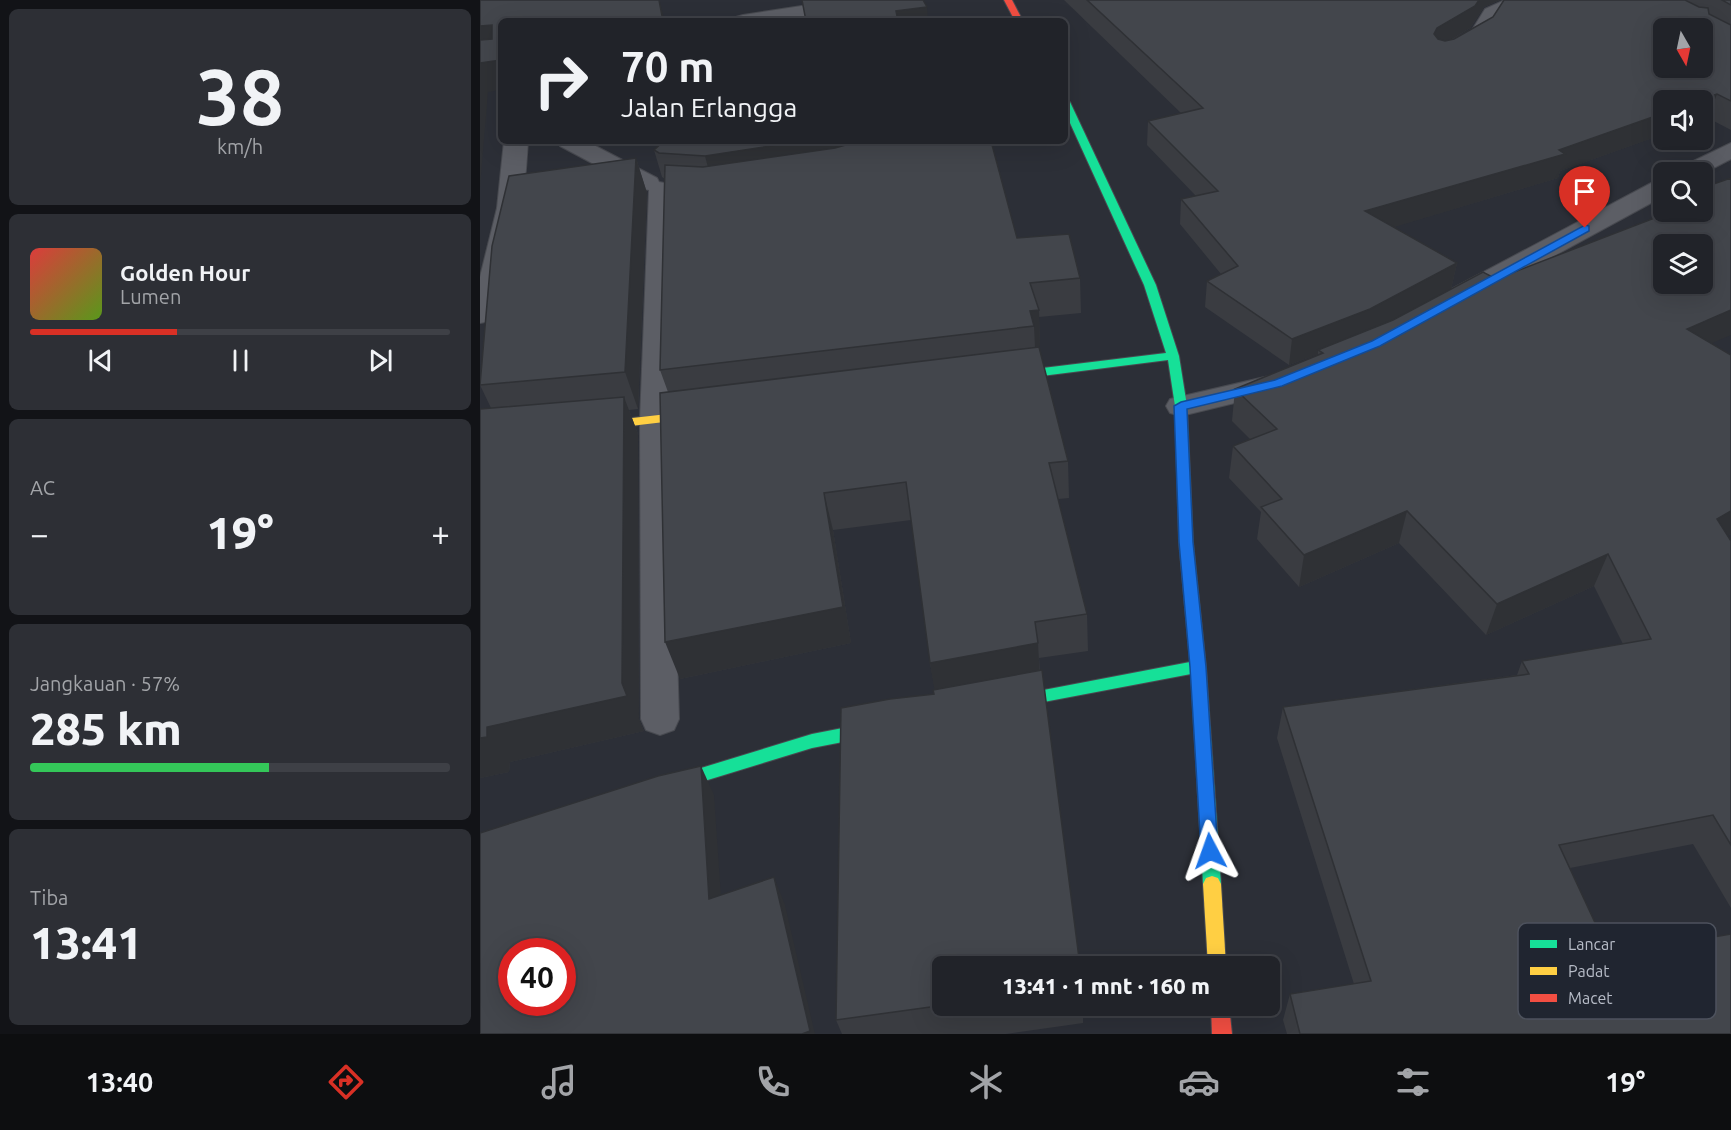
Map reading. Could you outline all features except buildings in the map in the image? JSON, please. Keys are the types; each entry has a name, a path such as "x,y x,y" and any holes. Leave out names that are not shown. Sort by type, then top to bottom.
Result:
{"street":[{"path":"763,18 880,0"},
{"path":"1008,0 1017,18"},
{"path":"1441,56 1480,34 1492,13 1522,0"},
{"path":"1068,112 1150,285 1173,356 1181,406 1186,542 1198,667 1216,956"},
{"path":"480,315 496,276 514,188 516,144"},
{"path":"574,144 671,190 656,420 660,719"},
{"path":"1708,162 1731,150"},
{"path":"1437,309 1653,192"},
{"path":"985,379 1173,356"},
{"path":"1181,406 1278,383 1300,375"},
{"path":"577,428 714,412"},
{"path":"991,706 1198,667"},
{"path":"647,792 812,741 901,724"},
{"path":"1221,1016 1222,1034"}],"traffic: fast":[{"path":"1068,108 1150,285 1173,356 1181,406 1186,542 1198,667 1212,884"},
{"path":"1002,377 1173,356"},
{"path":"1002,704 1198,667"},
{"path":"662,787 812,741 884,727"}],"traffic: slow":[{"path":"588,427 703,414"},
{"path":"1212,884 1216,956"}],"traffic: jam":[{"path":"1008,0 1017,18"},
{"path":"1221,1016 1222,1034"}],"route":[{"path":"1210,851 1198,667 1186,542 1181,406 1278,383 1376,343 1585,228"}]}
